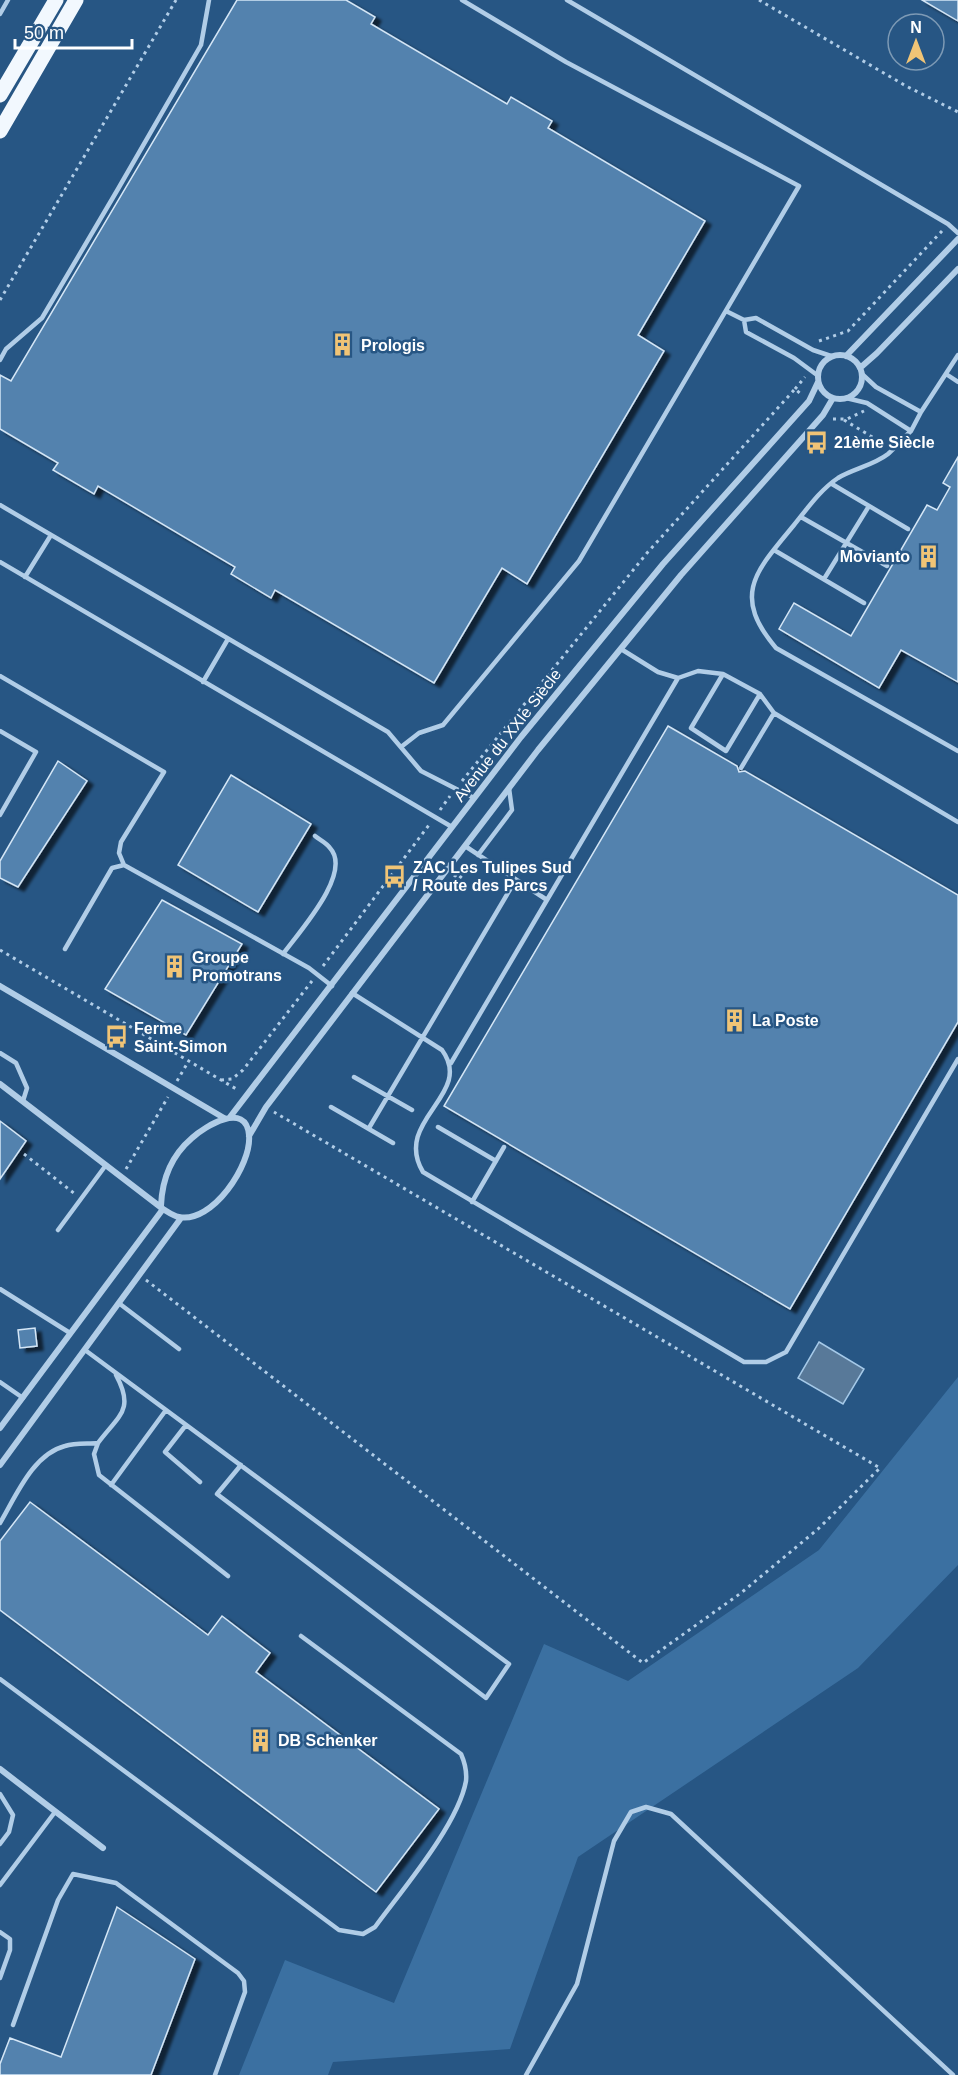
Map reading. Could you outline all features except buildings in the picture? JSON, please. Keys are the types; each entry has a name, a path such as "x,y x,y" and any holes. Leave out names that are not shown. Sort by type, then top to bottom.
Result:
{"main road":[{"path":"0,95 56,0"},
{"path":"0,131 76,0"}],"street":[{"path":"846,356 958,239"},
{"path":"861,371 846,356 831,356 822,364 816,375 823,392 833,398 846,398 860,386 861,371 958,269"},
{"name":"Avenue du XXIe Siècle","path":"227,1117 332,986 474,798 663,564 809,401 816,375"},
{"name":"Avenue du XXIe Siècle","path":"181,1218 192,1217 208,1210 224,1195 238,1174 249,1136 266,1107 352,993 509,788 621,649 681,576 824,415 833,398"},
{"path":"0,986 227,1117 238,1118 246,1125 249,1136"},
{"path":"0,1084 162,1207 181,1218 0,1465"},
{"path":"0,1428 162,1207 161,1187 180,1149 201,1130 227,1117"},
{"path":"0,1769 103,1848"}],"lane":[{"path":"0,14 8,0"},
{"path":"0,360 6,349 42,318 118,189 201,45 209,0"},
{"path":"401,747 419,733 443,725 579,561 799,186 566,62 462,0"},
{"path":"567,0 948,224 958,233"},
{"path":"726,311 744,320 756,318 813,350 831,356"},
{"path":"744,320 746,332 816,375"},
{"path":"958,355 910,430 887,455 832,484 819,494 761,565 752,586 752,609 761,630 776,648 958,751"},
{"path":"861,371 876,387 921,412"},
{"path":"946,374 958,382"},
{"path":"846,398 867,403 910,430"},
{"path":"832,484 908,529"},
{"path":"0,505 388,732 422,771 474,798"},
{"path":"824,579 869,506"},
{"path":"801,517 887,566"},
{"path":"25,577 51,534"},
{"path":"774,550 864,603"},
{"path":"0,562 452,827"},
{"path":"203,682 228,639"},
{"path":"621,649 658,672 678,678 698,671 723,674 760,694 774,713 958,822"},
{"path":"723,674 691,728 726,751 760,694"},
{"path":"0,676 164,772 121,842 119,853 124,865 309,968 332,986"},
{"path":"678,678 451,1063 451,1077 416,1139 415,1158 423,1172 744,1362 766,1362 786,1352 958,1059"},
{"path":"741,768 774,713"},
{"path":"0,731 36,752 0,814"},
{"path":"478,855 512,810 509,788"},
{"path":"283,954 332,885 337,869 331,848 315,836"},
{"path":"465,846 547,900"},
{"path":"65,949 112,868 124,865"},
{"path":"369,1128 515,881"},
{"path":"352,993 442,1050 451,1063"},
{"path":"0,1053 16,1063 27,1088 23,1101"},
{"path":"354,1077 412,1110"},
{"path":"331,1107 393,1143"},
{"path":"438,1127 496,1161"},
{"path":"472,1202 504,1147"},
{"path":"58,1230 107,1164"},
{"path":"0,1289 70,1333"},
{"path":"120,1304 179,1349"},
{"path":"85,1350 241,1465 509,1664 486,1698 217,1494 241,1465"},
{"path":"115,1372 126,1392 126,1402 98,1443 94,1454 95,1467 99,1475 228,1576"},
{"path":"0,1382 23,1398"},
{"path":"111,1485 166,1410"},
{"path":"186,1425 165,1452 200,1482"},
{"path":"0,1522 35,1466 48,1453 66,1446 98,1443"},
{"path":"0,1679 339,1930 363,1934 375,1928 445,1829 459,1802 466,1781 466,1766 461,1754 301,1636"},
{"path":"0,1794 13,1815 9,1832 0,1844"},
{"path":"526,2075 577,1984 614,1841 631,1812 645,1807 671,1814 953,2075"},
{"path":"0,1885 55,1812"},
{"path":"13,2025 58,1900 73,1874 100,1878 116,1883 238,1973 243,1981 244,1992 215,2075"},
{"path":"0,1932 10,1939 10,1950 0,1978"}],"path":[{"path":"0,300 176,0"},
{"path":"759,0 906,86 958,112"},
{"path":"813,350 818,342 848,332 948,224"},
{"path":"795,389 816,375"},
{"path":"842,419 893,449"},
{"path":"0,950 246,1094"},
{"path":"122,1176 188,1062"},
{"path":"141,1275 643,1663 741,1593 818,1529 880,1468 266,1107"},
{"path":"24,1154 81,1199"}],"shaded area":[{"path":"819,1342 864,1369 843,1404 798,1378"},
{"path":"958,1377 958,1565 858,1668 578,1857 510,2049 333,2062 328,2075 239,2075 285,1960 394,2003 544,1644 628,1681 819,1550"}],"place":[{"name":"Prologis","path":"343,345"},
{"name":"21ème Siècle","path":"816,442"},
{"name":"Movianto","path":"928,556"},
{"name":"ZAC Les Tulipes Sud / Route des Parcs","path":"395,876"},
{"name":"Groupe Promotrans","path":"174,966"},
{"name":"La Poste","path":"734,1020"},
{"name":"Ferme Saint-Simon","path":"116,1037"},
{"name":"DB Schenker","path":"260,1740"}]}
